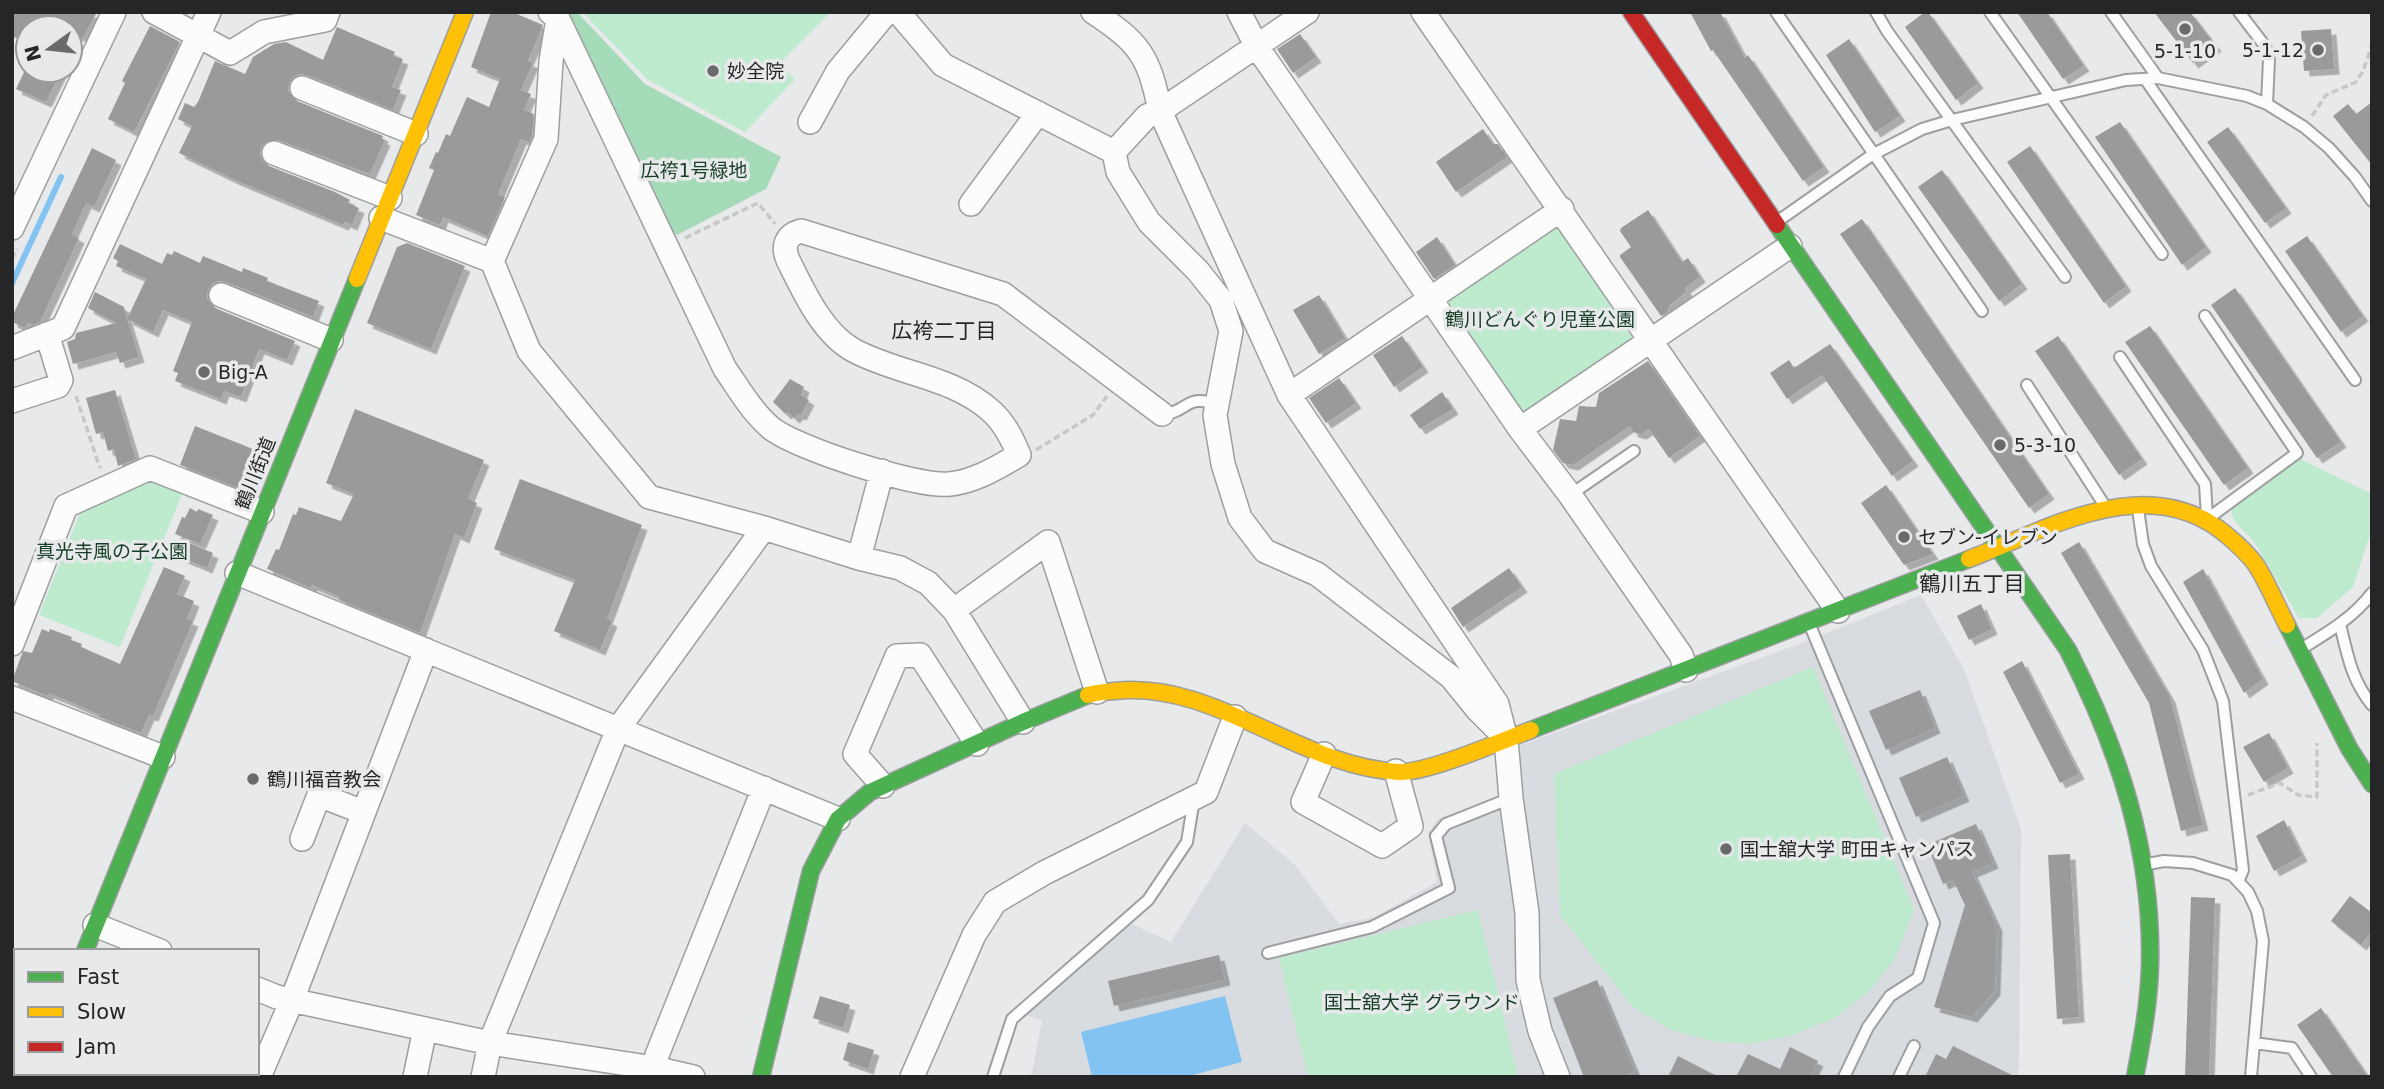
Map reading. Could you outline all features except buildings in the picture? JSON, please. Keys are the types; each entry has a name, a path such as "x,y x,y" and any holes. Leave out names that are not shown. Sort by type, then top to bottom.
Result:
{"street":[{"path":"12,228 114,12"},
{"path":"154,12 230,52 264,32 325,20 328,12"},
{"path":"12,348 63,328 209,12"},
{"name":"鶴川街道","path":"86,949 465,12"},
{"path":"1093,12 1140,50 1153,75 1160,111 1289,395 1497,704 1506,738 1511,798 1527,913 1528,980 1540,1031 1558,1077"},
{"path":"1239,12 1257,47 1520,429 1570,495 1681,655 1686,670"},
{"path":"1114,152 1147,116 1160,111 1307,12"},
{"path":"1423,12 1838,611"},
{"path":"1631,12 2068,650 2102,716 2130,796 2145,864 2150,912 2149,958 2139,1058 2134,1077"},
{"path":"810,122 838,71 902,15 943,65 1114,152"},
{"path":"492,261 546,139 554,16"},
{"path":"554,16 725,369 747,402 772,429 802,446 921,483 948,484 981,477 1019,455 1010,434 990,410 952,386 884,364 851,349 821,320 786,254 787,239 792,233 801,231 1003,294 1162,414"},
{"path":"309,99 416,134"},
{"path":"971,204 1038,113"},
{"path":"1114,152 1118,172 1149,222 1198,271 1221,300 1231,331 1215,415 1223,464 1240,518 1265,551 1317,574 1451,677 1477,709 1506,738"},
{"path":"274,153 492,261 529,351 649,497 900,568 928,583 954,610 1023,722"},
{"path":"1289,395 1562,209"},
{"path":"1520,429 1790,246"},
{"path":"221,295 331,340"},
{"path":"12,401 58,386 61,380 47,334"},
{"path":"12,644 66,506 150,468 262,512"},
{"path":"859,558 882,471"},
{"path":"761,1077 811,871 838,819 870,792 1023,722 1097,692 1139,688 1179,694 1324,754 1369,768 1396,771 1437,764 2083,515 2137,503 2182,508 2208,519 2236,540 2258,566 2349,748 2372,784"},
{"path":"483,1077 490,1043 618,729 764,528"},
{"path":"954,610 1048,542 1097,692"},
{"path":"237,573 838,819"},
{"path":"259,1077 292,1000 426,650"},
{"path":"883,786 855,754 897,656 920,655 977,744"},
{"path":"12,698 163,757"},
{"path":"912,1077 974,935 995,902 1044,873 1206,792 1235,716"},
{"path":"1324,754 1303,802 1382,846 1411,826 1396,771"},
{"path":"654,1068 764,788"},
{"path":"302,839 319,795 363,812"},
{"path":"95,925 155,949"},
{"path":"259,990 292,1000 490,1043 654,1068 693,1077"},
{"path":"415,1077 425,1029"}],"lane":[{"path":"1776,12 1982,311"},
{"path":"1876,12 2065,277"},
{"path":"1990,12 2162,254"},
{"path":"2111,12 2158,78"},
{"path":"2239,12 2265,46 2269,60 2267,104"},
{"path":"1776,223 1872,155 1922,129 2126,80 2158,78 2195,83 2267,104 2304,127 2329,148 2372,201"},
{"path":"2145,79 2355,380"},
{"path":"2205,316 2297,453 2208,519"},
{"path":"2120,357 2205,484 2208,519"},
{"path":"2027,385 2107,509"},
{"path":"1162,414 1170,414 1189,402 1205,400 1217,405"},
{"path":"1570,495 1633,451"},
{"path":"2137,503 2143,544 2151,566 2203,650 2222,701 2244,870 2239,880"},
{"path":"2300,649 2360,609 2372,593"},
{"path":"1809,622 1934,923 1918,978 1890,996 1868,1027 1844,1077"},
{"path":"2340,624 2350,667 2360,691 2372,705"},
{"path":"1268,953 1372,927 1449,887 1436,836 1446,824 1511,798"},
{"path":"993,1077 1012,1019 1148,900 1187,842 1194,799"},
{"path":"2145,864 2164,861 2193,863 2232,875 2239,880 2257,911 2263,941 2251,1077"},
{"path":"2254,1043 2292,1048 2311,1077"},
{"path":"1899,1077 1914,1046"}],"path":[{"path":"2304,127 2326,95 2356,82 2361,77 2372,45"},
{"path":"690,236 758,203 787,239"},
{"path":"61,380 72,384 106,487"},
{"path":"1037,450 1093,415 1102,403"},
{"path":"2236,799 2280,783 2298,795 2317,797 2318,734"}],"shaded area":[{"name":"国士舘大学 町田キャンパス","path":"1921,595 1964,669 2021,829 2017,1077 1031,1077 1042,1020 1025,1015 1132,924 1171,942 1245,823 1295,865 1339,924 1374,917 1437,882 1428,833 1438,819 1521,789 1516,758 1521,745 1802,643"}],"green space":[{"name":"広袴1号緑地","path":"567,12 577,12 645,84 781,157 766,189 677,235 668,231"},
{"name":"妙全院","path":"582,12 831,12 779,64 795,79 745,132 648,80"},
{"name":"鶴川どんぐり児童公園","path":"1561,218 1642,340 1523,425 1437,297"},
{"path":"2300,459 2372,494 2372,529 2353,587 2317,618 2299,618 2255,543 2234,520 2231,510"},
{"name":"真光寺風の子公園","path":"149,479 182,494 120,647 39,615 82,508"},
{"path":"1813,667 1914,910 1895,959 1869,991 1835,1018 1792,1035 1750,1044 1713,1041 1671,1030 1633,1007 1560,915 1554,774"},
{"name":"国士舘大学 グラウンド","path":"1478,910 1518,1077 1308,1077 1279,958"}],"water":[{"path":"1225,996 1242,1062 1185,1077 1092,1077 1081,1032"}],"waterway":[{"path":"12,283 61,177"}],"traffic: fast":[{"path":"1777,225 2068,650 2103,726 2129,803 2146,883 2150,966 2143,1036 2135,1077"},
{"path":"86,949 357,279"},
{"path":"1531,730 1969,559"},
{"path":"2287,625 2349,748 2372,784"},
{"path":"761,1077 811,871 838,819 870,792 1088,695"}],"traffic: slow":[{"path":"357,279 465,12"},
{"path":"1969,559 2066,520 2100,510 2134,505 2167,507 2199,517 2245,551 2262,575 2287,625"},
{"path":"1088,695 1115,691 1152,691 1188,698 1222,710 1326,756 1362,767 1399,772 1446,762 1531,730"}],"traffic: jam":[{"path":"1631,12 1777,225"}],"place":[{"name":"5-1-10","path":"2185,29"},
{"name":"5-1-12","path":"2318,50"},
{"name":"妙全院","path":"713,71"},
{"name":"Big-A","path":"204,372"},
{"name":"5-3-10","path":"2000,445"},
{"name":"セブン-イレブン","path":"1904,537"},
{"name":"鶴川福音教会","path":"253,779"},
{"name":"国士舘大学 町田キャンパス","path":"1726,849"}],"district":[{"name":"広袴二丁目","path":"944,331"},
{"name":"鶴川五丁目","path":"1972,584"}]}
